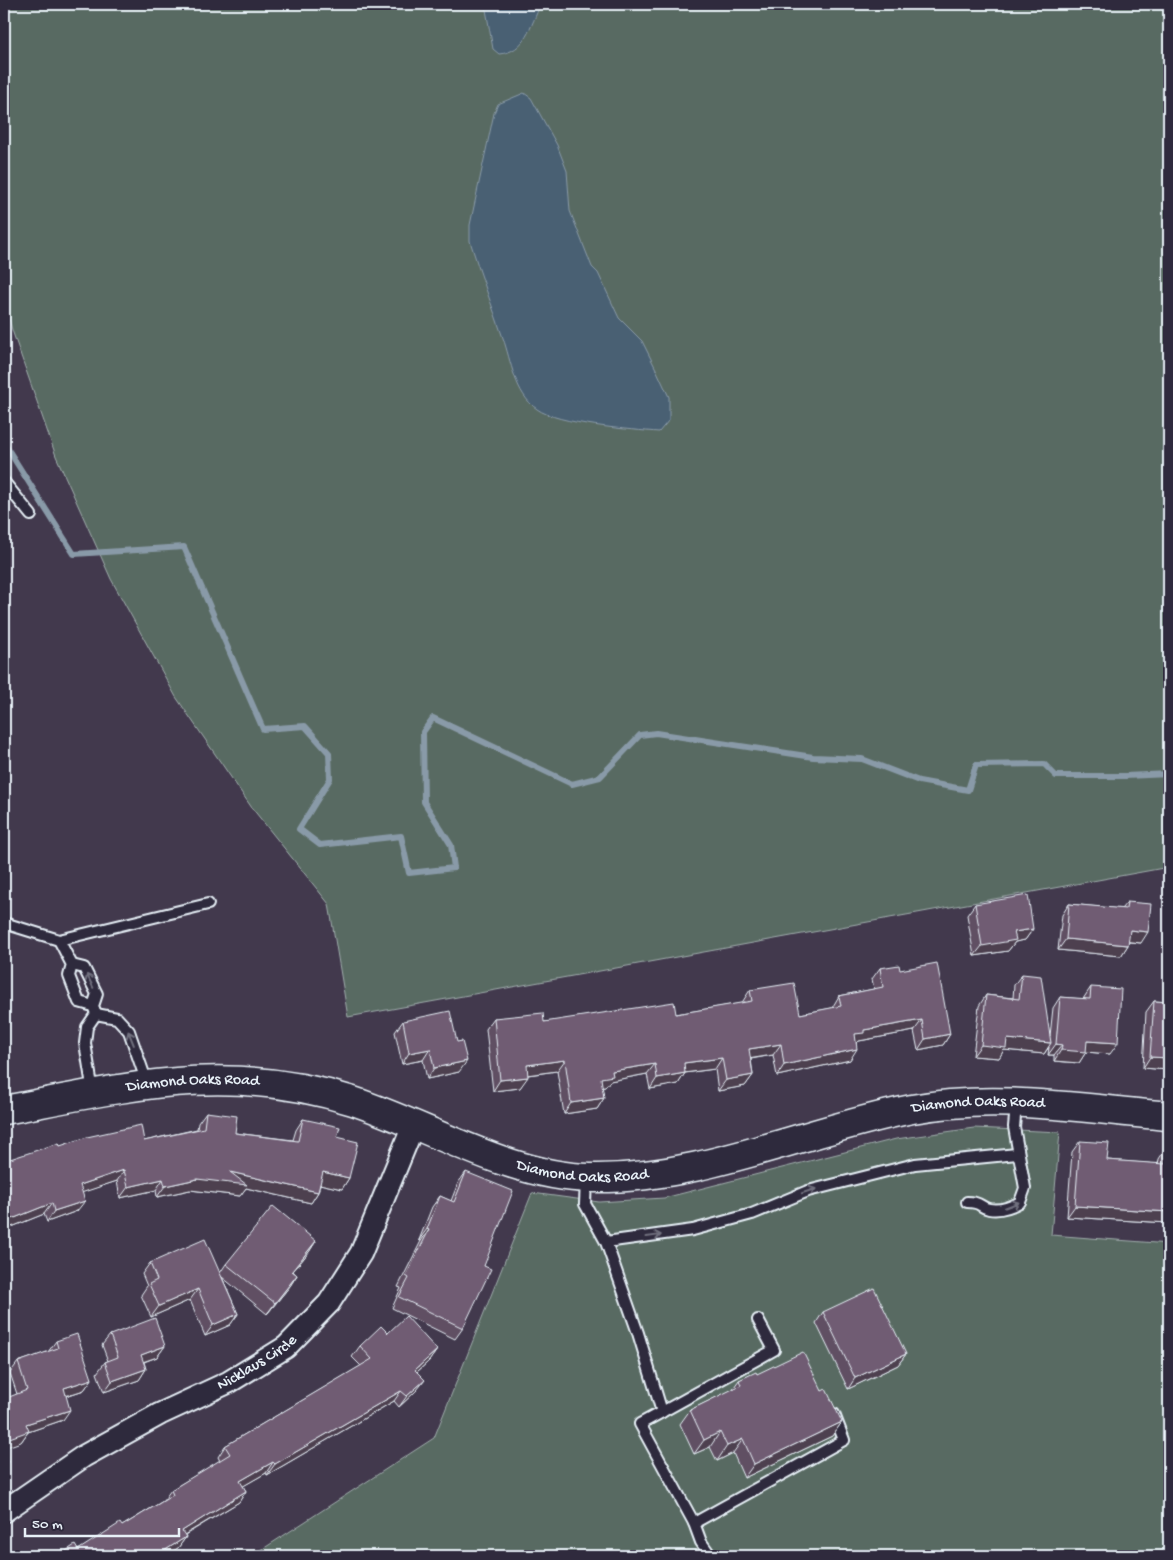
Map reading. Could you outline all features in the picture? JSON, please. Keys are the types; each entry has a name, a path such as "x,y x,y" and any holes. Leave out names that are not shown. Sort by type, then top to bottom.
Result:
{"street":[{"name":"Diamond Oaks Road","path":"4,1110 147,1084 202,1080 265,1082 325,1094 414,1124 511,1164 539,1172 586,1178 637,1177 700,1166 914,1109 953,1104 1016,1104 1169,1116"},
{"name":"Nicklaus Circle","path":"4,1511 84,1456 160,1414 229,1382 286,1347 329,1303 361,1253 414,1124"}],"lane":[{"path":"4,482 31,515"},
{"path":"4,923 59,940 208,904"},
{"path":"59,940 72,965 69,976 80,1002 94,1010 117,1018 129,1031 147,1084"},
{"path":"72,965 84,968 96,994 94,1010 87,1027 85,1043 93,1094"},
{"path":"967,1202 978,1202 988,1209 1007,1208 1020,1202 1025,1188 1017,1154 1014,1127 1016,1104"},
{"path":"606,1242 692,1230 752,1214 808,1191 915,1164 1017,1154"},
{"path":"586,1178 585,1204 606,1242 638,1334 662,1412"},
{"path":"711,1556 701,1542 694,1523 640,1424 774,1350 758,1320"},
{"path":"694,1523 844,1440 840,1426 828,1404"}],"green space":[{"path":"4,4 1169,4 1169,867 348,1017 329,904 252,808 176,697 111,579 56,456 12,330 4,299"},
{"path":"974,1128 1060,1132 1051,1235 1169,1244 1169,1556 252,1556 434,1438 532,1193 599,1202 664,1198 896,1139"}],"water":[{"path":"485,4 541,4 530,29 521,43 508,52 499,54 493,49"},
{"path":"524,93 531,98 557,145 567,171 570,211 592,267 598,273 619,318 642,341 669,397 669,420 659,432 595,425 561,419 547,414 530,403 515,376 470,241 470,225 494,113 498,104"}],"building":[{"path":"1028,895 1033,929 1014,932 1016,940 982,946 975,904"},
{"path":"1127,902 1151,904 1148,932 1130,930 1128,945 1066,939 1069,904 1126,909"},
{"path":"937,963 950,1034 925,1039 922,1020 864,1030 864,1033 855,1034 857,1049 784,1065 781,1044 749,1049 753,1075 726,1080 722,1058 684,1063 685,1073 657,1078 655,1064 612,1071 613,1076 601,1078 604,1098 571,1103 565,1060 527,1065 528,1077 500,1080 494,1018 543,1013 544,1022 674,1002 676,1014 752,1001 750,990 794,983 800,1014 841,1006 839,996 883,987 880,968 899,965 900,970"},
{"path":"1022,974 1041,976 1051,1043 1007,1039 1006,1048 981,1045 986,995 1019,999"},
{"path":"1091,987 1121,989 1118,1043 1087,1041 1086,1052 1061,1050 1062,1045 1056,1044 1060,997 1090,999"},
{"path":"1154,1001 1169,1002 1169,1058 1150,1057"},
{"path":"450,1011 457,1042 462,1041 467,1061 434,1068 430,1049 409,1053 403,1021"},
{"path":"206,1112 237,1116 235,1133 298,1141 303,1119 340,1127 337,1137 358,1142 349,1178 323,1172 318,1192 230,1172 247,1185 197,1179 165,1186 163,1179 128,1187 124,1170 80,1185 85,1201 54,1211 52,1203 7,1221 4,1213 4,1161 59,1143 60,1146 87,1137 141,1125 144,1141 204,1128"},
{"path":"1080,1141 1109,1143 1107,1160 1165,1164 1166,1148 1169,1148 1169,1212 1075,1206"},
{"path":"466,1172 513,1191 484,1266 491,1269 463,1328 399,1297 409,1278 406,1276 429,1230 427,1229 440,1196 454,1202"},
{"path":"273,1206 316,1241 292,1271 297,1275 275,1303 226,1264"},
{"path":"205,1239 238,1314 213,1325 198,1289 159,1306 149,1284 157,1280 150,1263"},
{"path":"874,1288 906,1354 855,1378 823,1312"},
{"path":"406,1316 437,1350 415,1370 425,1380 407,1396 401,1391 275,1464 273,1462 240,1481 246,1491 182,1531 186,1537 156,1556 58,1556 75,1545 78,1550 120,1523 122,1526 173,1495 171,1490 230,1454 225,1446 372,1359 360,1346 381,1326 388,1333"},
{"path":"155,1318 165,1346 141,1355 146,1369 112,1381 105,1362 118,1357 110,1335"},
{"path":"77,1334 92,1379 64,1388 70,1410 26,1424 29,1431 4,1440 4,1399 27,1390 18,1362 58,1348 56,1341"},
{"path":"803,1352 822,1391 826,1389 842,1422 754,1464 743,1439 727,1446 720,1432 704,1440 690,1410 741,1385 739,1380 756,1372 757,1374"},
{"path":"4,1448 9,1462 4,1464"}],"waterway":[{"path":"4,443 74,554 184,547 263,729 305,726 329,753 330,779 299,829 320,845 401,836 409,873 454,868 451,845 424,802 423,732 433,718 572,784 600,777 640,735 656,733 813,757 862,759 919,781 968,790 976,765 1044,764 1056,776 1169,774"}]}
